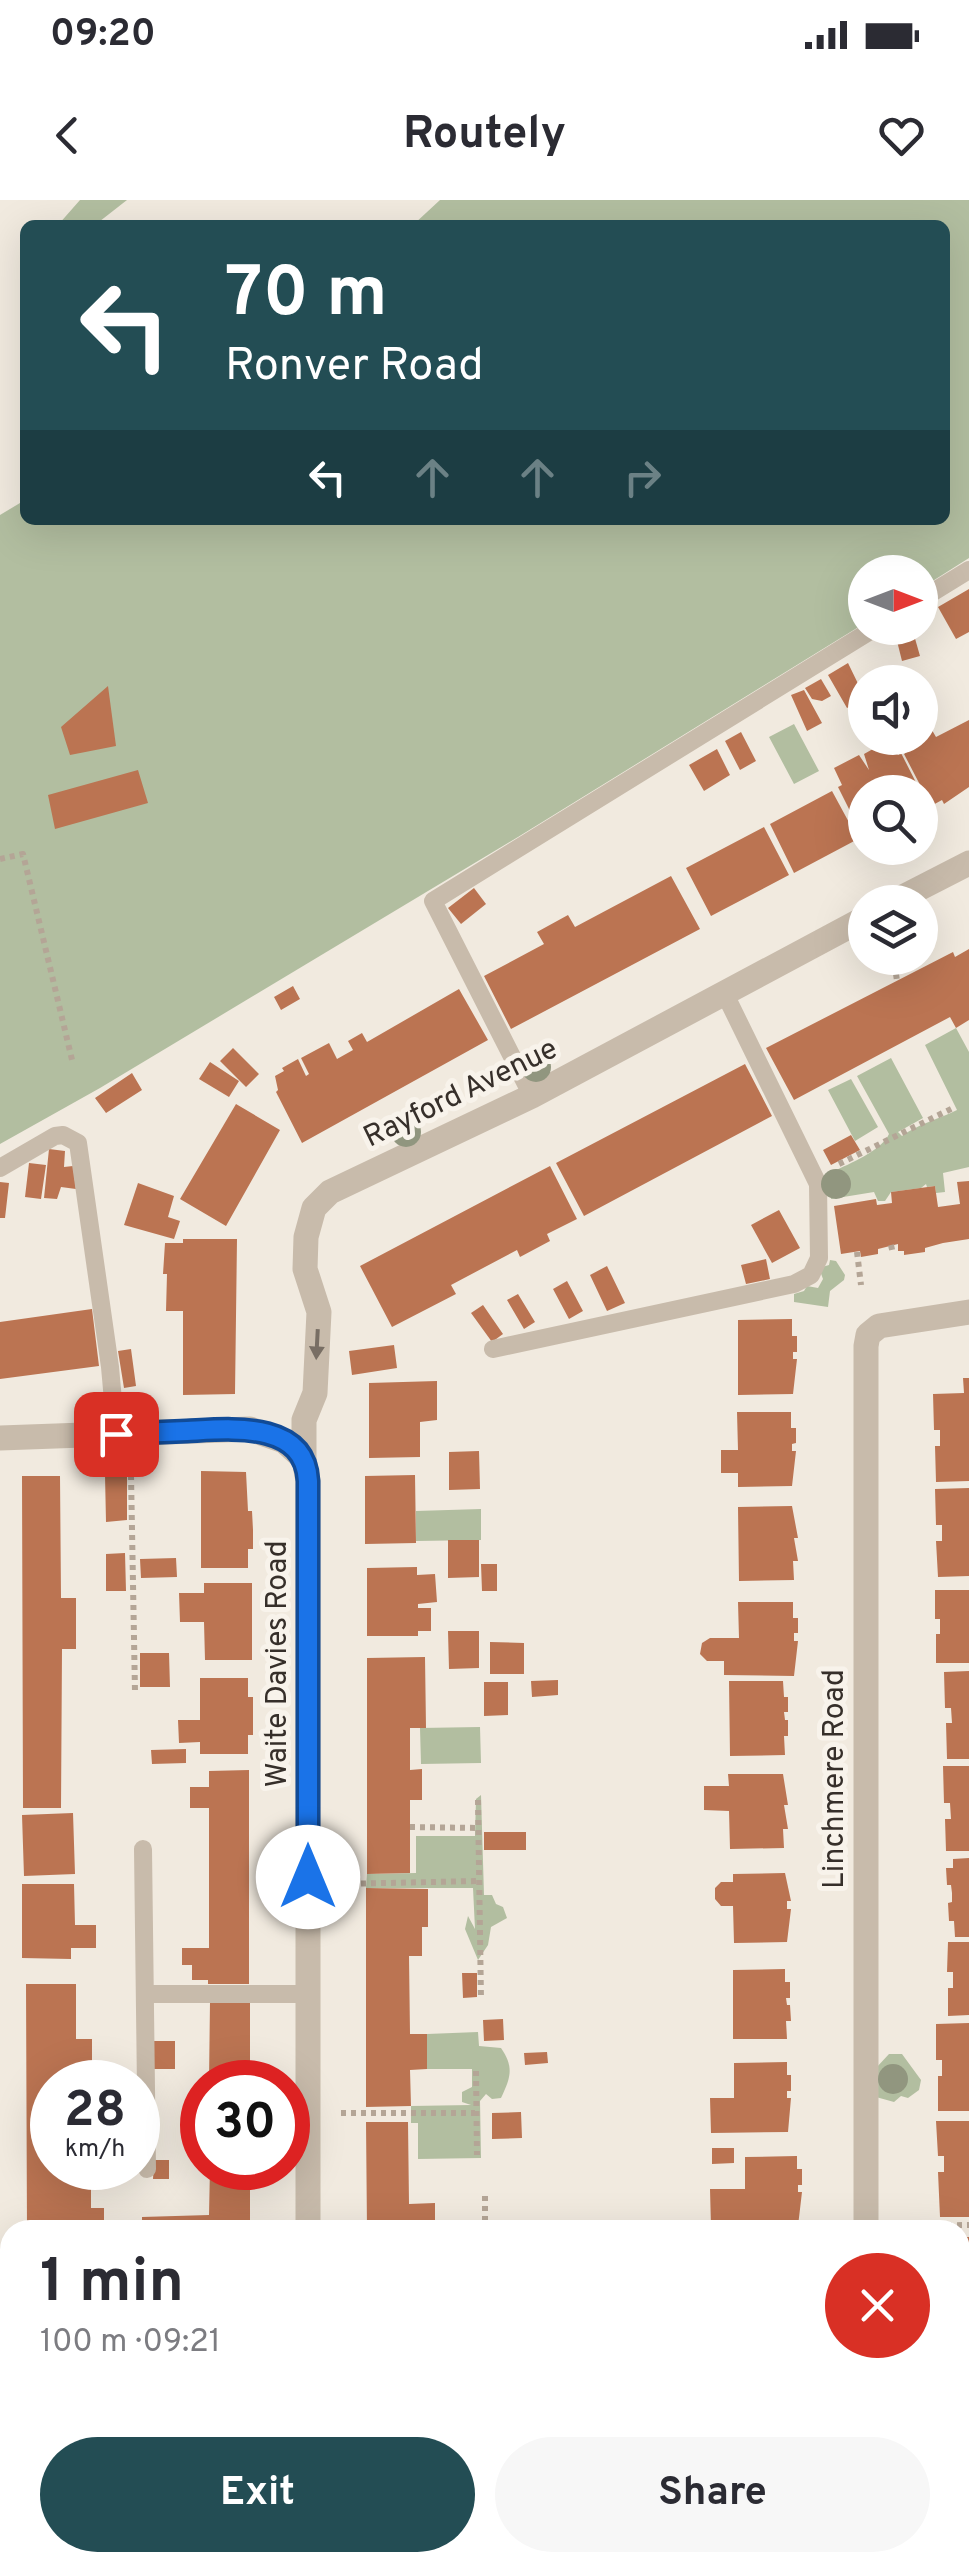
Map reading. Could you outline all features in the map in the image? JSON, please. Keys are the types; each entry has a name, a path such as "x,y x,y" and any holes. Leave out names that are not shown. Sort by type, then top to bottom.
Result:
{"street":[{"path":"927,885 969,863"},
{"name":"Rayford Avenue","path":"304,1459 304,1420 315,1393 319,1312 305,1269 306,1236 314,1208 330,1192 532,1096 848,927"},
{"name":"Linchmere Road","path":"866,2220 866,1346 872,1329 969,1312"},
{"path":"0,1438 260,1430 284,1440 304,1459"},
{"name":"Waite Davies Road","path":"304,1459 308,1481 308,2220"}],"lane":[{"path":"938,589 969,570"},
{"path":"532,1096 433,901 848,645"},
{"path":"493,1349 794,1284 811,1275 819,1258 815,1176 724,992"},
{"path":"0,1168 55,1136 64,1135 78,1143 116,1434"},
{"path":"143,1849 146,2060"},
{"path":"146,1994 308,1994"}],"path":[{"path":"0,859 23,854 73,1064"},
{"path":"815,1176 953,1108"},
{"path":"857,1252 861,1286"},
{"path":"132,1475 136,1692"},
{"path":"478,1800 479,1828 474,1839 481,2000"},
{"path":"410,1827 479,1828"},
{"path":"340,1884 478,1880"},
{"path":"476,2071 477,2154"},
{"path":"340,2114 475,2113"},
{"path":"485,2196 485,2220"}],"green space":[{"path":"80,200 127,200 101,220 62,220"},
{"path":"440,200 969,200 969,558 938,578 938,555 848,555 848,633 518,837 0,1144 0,515 20,503 20,525 950,525 950,220 418,220"},
{"path":"794,724 819,771 794,784 769,737"},
{"path":"956,1028 969,1052 969,1167 943,1173 945,1192 936,1193 935,1186 926,1184 891,1192 885,1201 878,1201 874,1192 831,1199 832,1172 872,1151 889,1134 857,1076 891,1058 923,1118 898,1132 902,1136 957,1110 925,1045"},
{"path":"851,1079 878,1127 855,1141 828,1090"},
{"path":"830,1260 836,1261 845,1275 830,1291 828,1307 794,1302 794,1294 807,1286 818,1288 823,1279 819,1268 829,1265"},
{"path":"481,1509 481,1540 416,1541 416,1511"},
{"path":"480,1727 481,1763 421,1764 420,1728"},
{"path":"481,1795 484,1895 492,1895 507,1918 491,1927 488,1945 478,1960 465,1929 468,1916 475,1929 473,1888 366,1888 367,1874 416,1873 416,1836 475,1836 476,1799"},
{"path":"478,2032 479,2046 501,2048 510,2072 501,2098 492,2099 486,2094 480,2101 481,2158 418,2159 418,2123 411,2123 411,2106 471,2105 462,2102 462,2092 472,2087 472,2069 427,2069 427,2034"},
{"path":"889,2054 902,2054 921,2080 919,2090 894,2102 876,2097 876,2068"}],"building":[{"path":"969,589 969,632 956,639 938,607"},
{"path":"898,645 917,645 920,656 902,661"},
{"path":"848,663 848,707 847,708 828,675"},
{"path":"821,679 831,696 822,701 812,699 805,688"},
{"path":"108,686 116,746 70,755 61,727"},
{"path":"804,690 822,723 807,731 791,695"},
{"path":"969,720 969,787 944,804 942,800 938,802 938,775 915,775 905,755 938,755 938,736"},
{"path":"741,732 756,761 740,770 725,741"},
{"path":"717,749 730,775 704,791 689,765"},
{"path":"859,755 869,770 864,755 902,755 912,775 848,775 848,807 834,768"},
{"path":"138,770 148,803 55,829 48,795"},
{"path":"832,791 848,821 848,844 794,873 770,824"},
{"path":"764,827 789,875 711,916 686,868"},
{"path":"671,876 700,929 511,1029 484,976 544,944 537,932 568,915 575,927"},
{"path":"474,888 486,904 461,924 448,908"},
{"path":"969,949 969,1020 956,1028 950,1017 794,1100 766,1048 908,975 938,975 938,960 953,952 955,957"},
{"path":"293,986 300,999 281,1010 274,997"},
{"path":"459,989 488,1040 302,1143 276,1092 275,1076 284,1071 282,1068 298,1059 306,1076 309,1074 301,1058 329,1043 337,1059 353,1050 348,1041 362,1033 367,1042"},
{"path":"233,1048 259,1074 246,1087 220,1061"},
{"path":"210,1062 239,1081 229,1097 199,1079"},
{"path":"745,1064 772,1116 584,1216 556,1163"},
{"path":"132,1073 142,1090 106,1113 95,1098"},
{"path":"236,1104 280,1130 226,1226 180,1199"},
{"path":"851,1135 860,1150 831,1165 823,1150"},
{"path":"49,1149 65,1151 64,1167 73,1166 76,1189 61,1187 57,1199 44,1198"},
{"path":"29,1163 46,1165 41,1199 25,1197"},
{"path":"550,1166 577,1219 547,1234 550,1241 520,1257 517,1250 451,1285 456,1294 392,1327 360,1266"},
{"path":"969,1181 969,1239 904,1255 904,1251 898,1251 898,1244 861,1257 860,1251 841,1254 834,1206 876,1199 877,1205 892,1203 891,1192 935,1186 938,1207 960,1204 957,1182"},
{"path":"0,1182 9,1183 5,1218 0,1218"},
{"path":"138,1183 174,1196 168,1217 180,1221 174,1239 124,1225"},
{"path":"779,1210 800,1248 772,1263 751,1225"},
{"path":"183,1239 237,1239 235,1394 183,1395 183,1311 166,1311 167,1274 163,1274 165,1243 183,1243"},
{"path":"766,1259 770,1279 746,1284 741,1265"},
{"path":"607,1266 625,1303 607,1311 590,1275"},
{"path":"567,1281 583,1311 569,1319 553,1289"},
{"path":"518,1294 535,1322 524,1329 507,1300"},
{"path":"483,1305 503,1334 492,1342 471,1313"},
{"path":"92,1309 99,1366 0,1379 0,1322"},
{"path":"792,1319 792,1336 797,1336 793,1394 738,1395 738,1320"},
{"path":"394,1345 397,1368 352,1375 349,1351"},
{"path":"131,1349 136,1386 124,1388 118,1351"},
{"path":"963,1378 969,1378 969,1481 936,1482 935,1446 940,1446 940,1430 934,1430 933,1394 964,1393"},
{"path":"437,1381 437,1420 420,1422 420,1457 369,1458 369,1383"},
{"path":"737,1412 791,1412 791,1428 796,1428 792,1486 738,1487 738,1473 721,1473 721,1450 738,1450"},
{"path":"479,1451 480,1489 449,1490 449,1452"},
{"path":"201,1471 246,1472 253,1530 248,1568 201,1568"},
{"path":"105,1475 127,1475 127,1520 106,1522"},
{"path":"415,1475 416,1543 365,1544 365,1476"},
{"path":"22,1476 60,1476 61,1598 76,1598 76,1649 62,1649 61,1808 23,1808"},
{"path":"969,1488 969,1576 938,1577 936,1541 942,1541 942,1525 936,1525 935,1489"},
{"path":"792,1506 798,1538 794,1538 798,1561 793,1561 794,1580 739,1581 738,1507"},
{"path":"448,1540 479,1540 479,1577 448,1578"},
{"path":"125,1553 126,1591 106,1591 106,1554"},
{"path":"176,1558 177,1577 141,1578 140,1559"},
{"path":"481,1564 497,1564 497,1591 482,1591"},
{"path":"417,1567 417,1575 435,1574 437,1602 418,1604 418,1608 431,1608 431,1631 418,1631 418,1636 367,1636 367,1568"},
{"path":"204,1583 252,1583 252,1660 205,1660 204,1622 180,1622 179,1593 204,1593"},
{"path":"935,1590 969,1590 969,1663 936,1663 940,1619 935,1619"},
{"path":"738,1602 793,1602 793,1618 798,1618 794,1676 724,1675 724,1661 707,1661 700,1654 702,1643 710,1638 739,1638"},
{"path":"448,1631 479,1631 479,1668 449,1669"},
{"path":"490,1642 524,1643 524,1674 490,1674"},
{"path":"140,1653 169,1653 170,1687 140,1687"},
{"path":"425,1657 426,1728 410,1728 410,1770 422,1769 422,1800 410,1800 410,1873 367,1874 367,1658"},
{"path":"969,1671 969,1759 947,1759 946,1723 952,1723 951,1708 945,1708 944,1672"},
{"path":"200,1678 248,1678 248,1697 253,1697 253,1735 248,1735 248,1754 200,1754 200,1742 179,1743 178,1720 200,1720"},
{"path":"558,1680 558,1695 532,1697 531,1681"},
{"path":"729,1681 783,1681 784,1697 788,1697 788,1712 784,1712 788,1720 785,1755 730,1756"},
{"path":"484,1682 508,1682 508,1715 484,1716"},
{"path":"186,1749 186,1763 152,1764 151,1750"},
{"path":"943,1766 969,1766 969,1851 946,1851 945,1819 951,1819 950,1803 944,1803"},
{"path":"249,1770 249,1984 208,1984 208,1980 192,1980 192,1965 182,1965 182,1948 209,1948 209,1808 190,1808 190,1787 209,1787 209,1771"},
{"path":"728,1774 783,1774 788,1805 784,1805 788,1829 783,1829 784,1848 730,1849 729,1811 704,1810 704,1786 729,1786"},
{"path":"73,1813 75,1874 24,1876 22,1815"},
{"path":"484,1832 526,1832 526,1850 484,1850"},
{"path":"969,1858 969,1937 955,1937 954,1921 949,1921 952,1893 946,1868 953,1868 953,1859"},
{"path":"785,1873 791,1901 787,1901 787,1909 791,1909 787,1942 734,1943 733,1906 721,1906 715,1899 715,1888 721,1882 733,1882 733,1874"},
{"path":"22,1884 74,1884 75,1925 96,1925 96,1948 71,1948 71,1959 22,1958"},
{"path":"366,1888 428,1889 428,1927 422,1927 422,1956 409,1956 410,2034 427,2034 427,2069 410,2070 411,2106 366,2107"},
{"path":"948,1942 969,1942 969,2015 948,2016 948,1988 953,1988 953,1972 947,1972"},
{"path":"785,1969 785,1982 790,1982 790,1998 786,1998 791,2021 786,2021 787,2039 733,2039 733,1970"},
{"path":"462,1973 477,1973 477,1997 463,1998"},
{"path":"26,1984 76,1984 76,2039 92,2039 92,2060 30,2060 30,2190 91,2190 91,2208 104,2208 104,2220 27,2220"},
{"path":"210,2002 250,2002 250,2060 209,2060"},
{"path":"503,2019 504,2040 484,2041 483,2020"},
{"path":"969,2023 969,2111 938,2111 942,2060 936,2060 936,2024"},
{"path":"151,2041 175,2041 175,2069 160,2069 160,2060 151,2060"},
{"path":"547,2052 548,2063 525,2065 524,2053"},
{"path":"787,2062 787,2075 791,2075 791,2091 787,2091 787,2098 791,2098 788,2132 711,2133 710,2098 734,2098 734,2063"},
{"path":"521,2112 522,2138 492,2139 492,2113"},
{"path":"936,2121 969,2121 969,2217 940,2217 938,2172 944,2172 944,2156 938,2156"},
{"path":"366,2122 408,2122 409,2204 435,2203 435,2220 367,2220"},
{"path":"712,2148 734,2148 734,2163 712,2164"},
{"path":"797,2156 797,2169 802,2169 799,2220 711,2220 710,2189 745,2189 745,2157"},
{"path":"160,2160 169,2160 169,2179 160,2179"},
{"path":"210,2190 250,2190 250,2220 142,2217 209,2215"}],"route":[{"path":"116,1434 260,1430 284,1440 308,1468 308,1877"}]}
